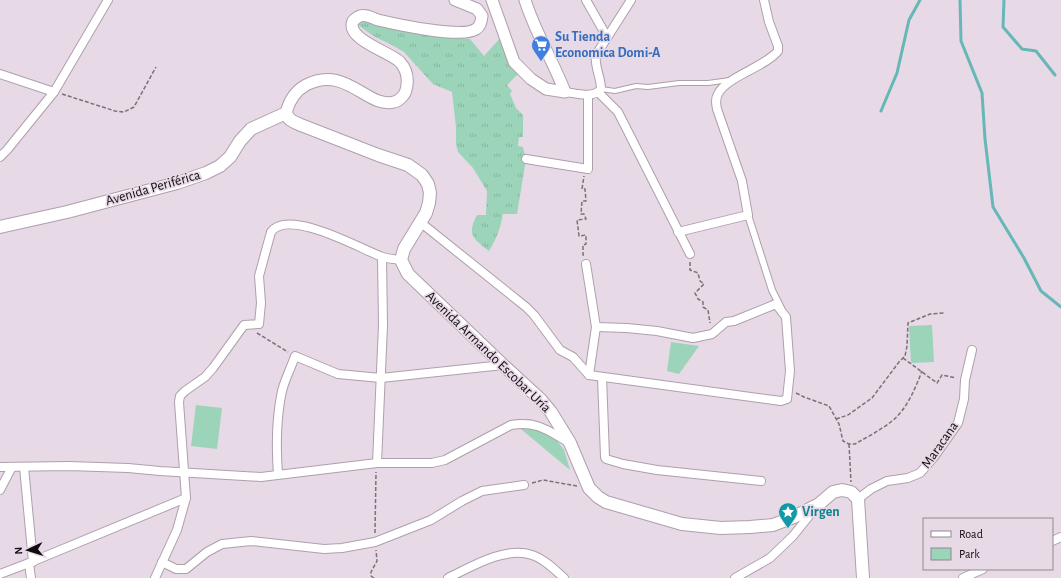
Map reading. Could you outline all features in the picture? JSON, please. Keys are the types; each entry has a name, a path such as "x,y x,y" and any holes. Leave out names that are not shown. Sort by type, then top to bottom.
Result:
{"main road":[{"path":"286,113 287,117 301,125 408,165 422,175 428,184 430,193 429,203 426,213 404,249 401,260"},
{"name":"Avenida Periférica","path":"0,227 67,212 162,187 206,173 220,166 230,157 240,141 251,129 286,113"},
{"name":"Avenida Armando Escobar Uría","path":"401,260 408,274 541,400 551,412 570,443 589,488 598,498 618,506 682,524 721,528 773,525 794,517 819,504 833,492 842,490 855,495"},
{"path":"855,495 863,578"}],"street":[{"path":"0,157 4,149 54,92 108,0"},
{"path":"286,113 288,104 301,88 315,80 332,79 353,87 381,101 394,102 399,100 405,93 408,83 407,73 400,62 392,55 368,44 358,36 352,25 354,19 360,16 366,16 432,31 469,32 476,29 481,23 482,16 477,9 455,0"},
{"path":"492,0 514,62 531,79 546,89 588,95 600,91"},
{"path":"525,0 530,16 564,92"},
{"path":"586,0 607,37"},
{"path":"631,0 596,55 601,82 600,91 618,112 690,254"},
{"path":"420,222 526,306 560,350 573,358 589,375 781,402 787,399 790,371 786,317 772,290 748,215 742,181 717,110 716,101 717,95 721,89 771,58 778,51 778,46 769,22 764,0"},
{"path":"0,74 54,92"},
{"path":"526,159 588,169 588,95"},
{"path":"678,232 748,215"},
{"path":"155,578 177,530 186,498 179,402 180,396 205,377 244,325 259,324 261,303 259,276 271,232 275,227 285,224 318,230 382,257 401,260"},
{"path":"377,462 383,325 382,257"},
{"path":"586,264 596,327 589,375"},
{"path":"596,327 657,331 693,338 712,334 726,322 734,321 776,304 786,317"},
{"name":"Maracana","path":"855,495 887,481 908,478 920,473 934,457 958,423 964,399 965,380 972,350"},
{"path":"278,474 276,451 278,420 283,390 295,356 338,374 381,378 503,365"},
{"path":"602,377 606,459 623,464 657,470 762,481"},
{"path":"0,467 128,468 184,473 261,477 377,462 420,464 438,462 511,426 523,423 533,424 545,429 570,443"},
{"path":"0,490 12,467"},
{"path":"24,467 31,578"},
{"path":"162,562 176,569 186,569 207,552 222,544 251,541 324,549 342,548 375,542 431,520 462,500 482,491 524,485"},
{"path":"0,574 186,498"},
{"path":"735,578 770,558 793,536 819,504"},
{"path":"448,578 501,555 513,552 530,554 539,558 564,578"},
{"path":"963,578 981,570"}],"lane":[{"path":"600,91 615,91 636,86 679,83 708,83 735,79"}],"path":[{"path":"54,92 115,111 124,112 134,107 156,67"},
{"path":"586,169 582,189 585,189 586,201 582,201 581,214 584,214 586,219 577,220 579,236 586,235 586,244 583,245 583,255 587,255 586,264"},
{"path":"690,254 690,270 698,273 700,281 704,284 695,293 698,299 703,302 703,307 708,310 712,334"},
{"path":"836,419 848,414 872,398 905,356 908,323 930,314 945,312"},
{"path":"244,325 295,356"},
{"path":"903,358 937,383 942,375 965,380"},
{"path":"787,399 795,392 829,406 836,419 843,441 849,444 855,444 892,421 902,410 912,394 922,372"},
{"path":"849,444 855,495"},
{"path":"374,578 371,576 371,572 377,561 375,542 377,462"},
{"path":"524,485 543,480 589,488"}],"green space":[{"path":"363,20 441,36 470,39 484,56 501,37 519,73 507,85 512,91 510,94 516,108 523,115 523,137 519,137 518,146 523,147 526,159 517,214 503,214 498,233 489,251 476,240 472,232 472,227 477,215 486,215 487,191 473,168 458,152 456,145 456,127 452,92 433,84 404,52 375,37 358,25 358,21"},
{"path":"932,325 934,362 911,363 909,326"},
{"path":"671,342 699,346 679,374 667,371"},
{"path":"196,405 222,408 217,449 191,446"},
{"path":"530,419 549,430 564,450 570,470 510,420"}],"waterway":[{"path":"881,111 897,73 909,20 920,0"},
{"path":"960,0 961,41 982,93 985,139 993,207 1024,258 1041,291 1061,307"},
{"path":"1004,0 1003,27 1022,49 1036,51 1055,75"}],"place":[{"name":"Su Tienda Economica Domi-A","path":"541,62"},
{"name":"Virgen","path":"788,529"}]}
